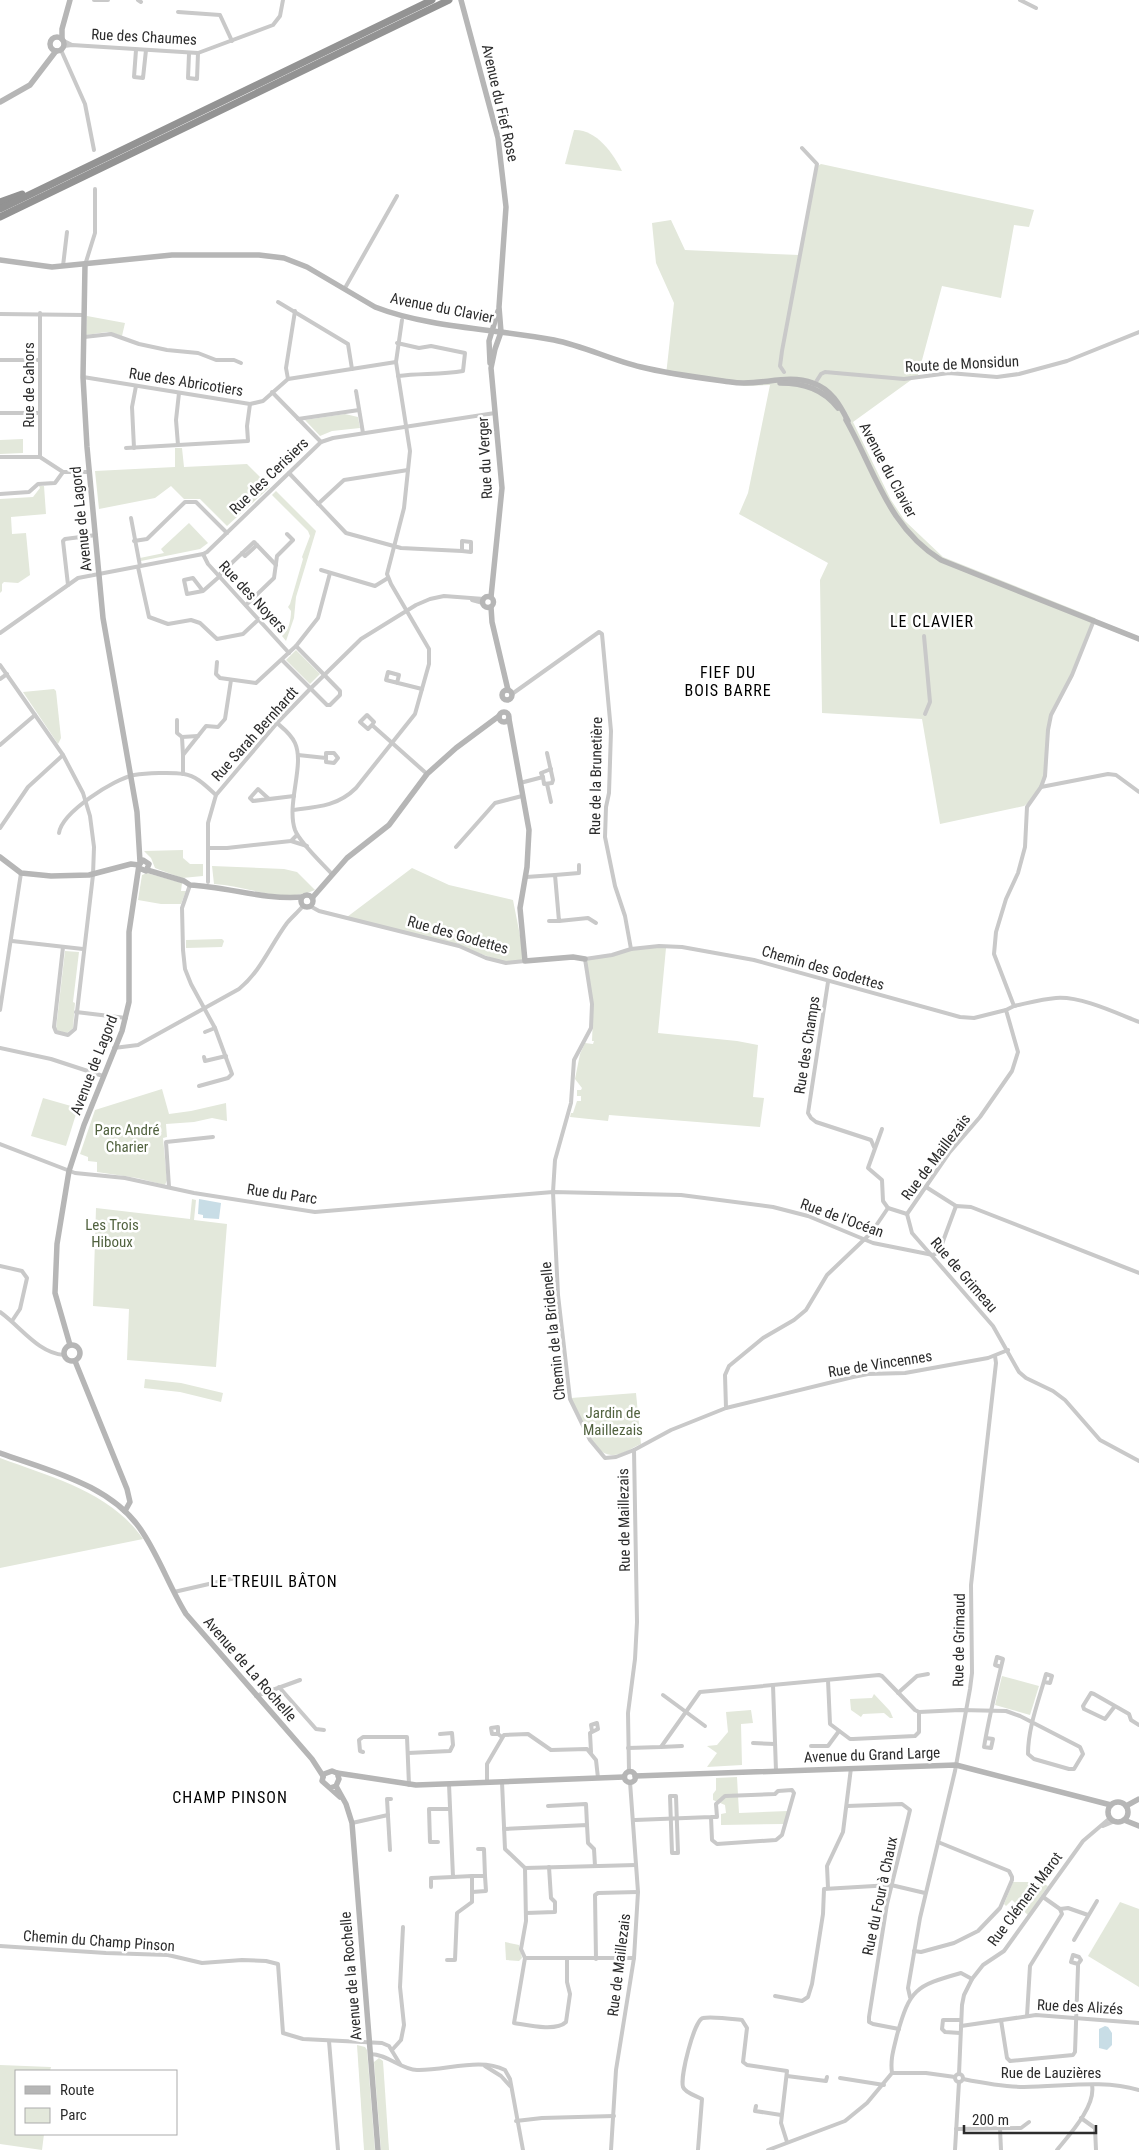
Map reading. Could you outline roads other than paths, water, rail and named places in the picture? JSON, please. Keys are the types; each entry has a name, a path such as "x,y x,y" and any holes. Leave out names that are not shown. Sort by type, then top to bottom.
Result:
{"highway":[{"path":"326,55 432,0"},
{"path":"1,215 44,188 326,55 449,0"},
{"path":"1,215 311,62"},
{"path":"0,202 44,188"}],"street":[{"path":"94,0 108,0"},
{"name":"Rue des Chaumes","path":"59,45 189,54 198,53 272,25 280,16 283,0"},
{"name":"Avenue du Fief Rose","path":"461,0 498,138 503,174 506,231 499,307 501,332"},
{"path":"1020,0 1036,8"},
{"path":"0,100 30,85 49,62 59,45 70,1"},
{"path":"178,12 220,15 232,41"},
{"path":"59,45 85,104 94,150"},
{"path":"136,50 134,77 144,78 146,50"},
{"path":"189,54 188,78 197,79 198,53"},
{"path":"784,372 780,364 816,164 802,148"},
{"name":"Avenue de Lagord","path":"70,1346 58,1308 55,1275 57,1244 69,1171 126,1018 130,977 129,932 138,876 143,866 137,812 103,618 89,472 83,377 83,338 85,265 95,233 95,190"},
{"path":"345,288 397,196"},
{"path":"63,266 67,232"},
{"name":"Avenue du Clavier","path":"0,260 35,266 63,266 172,255 259,255 284,258 307,267 387,311 575,345 641,367 736,383 772,382 803,384 824,395 848,421"},
{"path":"278,302 296,311 348,344 352,369"},
{"path":"491,368 488,348 499,307"},
{"path":"296,311 286,368 288,379 396,362"},
{"name":"Rue de Cahors","path":"40,313 40,457"},
{"path":"0,314 84,315"},
{"path":"293,810 330,805 345,798 356,788 415,714 429,664 429,649 388,578 388,568 404,508 410,451 396,362 402,320"},
{"name":"Rue du Verger","path":"501,332 494,348 491,368 502,488 487,602 507,693 504,717"},
{"name":"Route de Monsidun","path":"816,384 820,376 826,372 904,380 949,374 997,377 1019,374 1067,361 1139,332"},
{"path":"83,338 111,334 139,344 198,354 216,360 234,360 241,363"},
{"path":"398,342 419,348 431,346 465,353 462,372 439,375 421,373 398,376"},
{"path":"0,360 40,360"},
{"name":"Rue des Abricotiers","path":"83,377 250,404 263,401 288,379"},
{"name":"Avenue du Clavier","path":"772,382 793,378 816,384 836,400 897,519 925,550 941,560 1139,639"},
{"path":"792,383 803,382 814,386 816,384"},
{"path":"134,448 132,407 136,386"},
{"path":"356,391 363,433"},
{"path":"272,392 321,442"},
{"path":"178,445 176,420 179,393"},
{"path":"126,448 248,441 247,426 250,404"},
{"path":"298,418 359,410"},
{"path":"0,413 40,413"},
{"name":"Rue des Cerisiers","path":"2,631 78,578 202,554 227,533 321,442 363,433 495,413"},
{"path":"0,457 40,457 63,472 89,472"},
{"path":"318,504 344,480 408,470"},
{"path":"0,494 29,492 38,484 55,483 63,472"},
{"path":"288,473 346,533 394,546 462,551 476,554"},
{"path":"134,541 147,539 185,502 196,502 227,533"},
{"path":"130,518 149,617 168,624 192,620 200,622 216,639 243,634 259,619"},
{"path":"272,561 293,540 287,534"},
{"path":"68,585 63,541 65,538 96,535"},
{"path":"462,551 462,541 471,542 471,552"},
{"path":"203,591 193,578 184,580 187,594 203,591 254,542 276,565"},
{"name":"Rue des Noyers","path":"202,554 208,564 289,653"},
{"path":"246,605 274,578 277,556"},
{"path":"321,570 375,586 388,578"},
{"path":"217,662 216,674 220,678 256,683 296,646 318,618 330,573"},
{"name":"Rue Sarah Bernhardt","path":"210,884 208,823 216,795 277,723 310,689 362,639 406,610 430,599 444,596 465,597 487,602"},
{"path":"1014,1006 994,954 996,932 1006,899 1018,873 1025,847 1027,807 1041,787 1045,776 1048,730 1051,715 1072,675 1094,620"},
{"path":"0,625 2,631"},
{"name":"Rue de la Brunetière","path":"507,693 600,632 602,634 611,730 610,793 606,807 605,837 615,886 625,916 631,949"},
{"path":"924,636 930,702 925,714"},
{"path":"282,660 327,705 330,705 335,700 340,691 296,646"},
{"path":"0,665 63,755 74,774 86,801 93,836 93,874 74,1031 68,1035 56,1032 54,1027 64,947"},
{"path":"0,679 7,674"},
{"path":"183,755 206,726 218,727 225,719 231,680"},
{"path":"397,682 422,689"},
{"path":"0,745 35,715"},
{"path":"114,1048 138,1045 239,989 250,980 302,901 311,897 347,858 388,824 427,774 456,748 490,723 504,717 510,727 529,830 526,877 520,908 525,961"},
{"path":"177,720 177,733 182,737 198,736"},
{"path":"277,723 291,736 298,755 293,810 294,828 297,835 332,874"},
{"path":"372,725 427,774"},
{"path":"182,737 183,774"},
{"path":"547,753 553,780 552,783 547,784"},
{"path":"0,828 28,788 47,768 63,755"},
{"path":"298,755 326,758"},
{"path":"551,769 544,770 541,773 544,784 547,784 551,802"},
{"path":"59,833 64,822 86,801 131,776 183,774 197,779 216,795"},
{"path":"1041,787 1108,774 1116,775 1139,792"},
{"path":"520,783 542,777"},
{"path":"269,799 294,796"},
{"path":"456,847 495,803 522,796"},
{"path":"291,841 297,835"},
{"path":"208,848 227,848 291,841 307,846"},
{"path":"0,857 21,873 59,876 93,874 131,864 143,866 187,883 210,884 273,898 289,898 302,901 310,906 311,897"},
{"path":"526,877 579,873 579,864"},
{"path":"0,1010 21,873"},
{"path":"555,874 559,920"},
{"path":"187,883 182,908 184,963 189,979 215,1028 232,1074 231,1076 199,1086"},
{"name":"Rue des Godettes","path":"310,906 321,911 459,946 486,958 506,963 573,957 585,959 612,955 631,949"},
{"path":"549,921 588,918 596,923"},
{"path":"12,941 83,949"},
{"name":"Chemin des Godettes","path":"631,949 659,946 682,947 754,960 960,1017 974,1018 1006,1010"},
{"name":"Chemin de la Bridenelle","path":"585,959 592,1004 591,1028 574,1060 571,1103 559,1140 553,1181 558,1295 570,1399 590,1440 604,1458 634,1450"},
{"name":"Rue des Champs","path":"828,982 808,1113 816,1122 871,1140 874,1147"},
{"path":"1006,1010 1014,1006 1056,998 1066,998 1104,1008 1139,1022"},
{"name":"Rue de Maillezais","path":"629,1771 628,1713 635,1659 637,1622 634,1450 671,1430 726,1408 725,1375 729,1366 762,1338 800,1315 810,1306 827,1275 871,1233 888,1208 907,1214 949,1153 980,1117 1012,1071 1018,1052 1006,1010"},
{"path":"76,1012 126,1018"},
{"path":"205,1032 215,1028"},
{"path":"0,1048 51,1059 103,1076"},
{"path":"204,1057 205,1061 226,1056"},
{"path":"882,1130 874,1147 868,1168 882,1180 883,1201 888,1208"},
{"path":"169,1187 166,1142 213,1137"},
{"name":"Rue du Parc","path":"0,1144 75,1173 126,1178 315,1212 553,1192"},
{"path":"926,1187 956,1206 971,1208 1139,1272"},
{"name":"Rue de l'Océan","path":"553,1192 681,1194 773,1207 808,1216 864,1240 933,1255"},
{"path":"933,1255 939,1252 956,1206"},
{"name":"Rue de Grimeau","path":"907,1214 912,1233 993,1326 1019,1372 1026,1378 1057,1393 1066,1400 1100,1440 1139,1461"},
{"path":"0,1266 22,1271 27,1278 20,1310 12,1321"},
{"path":"0,1312 44,1350 53,1354 64,1355 68,1360 75,1361"},
{"path":"64,1355 65,1350 70,1346 75,1346 80,1351 80,1356 75,1361"},
{"name":"Rue de Vincennes","path":"726,1408 853,1377 868,1374 905,1373 995,1356 1008,1350"},
{"name":"Rue de Grimaud","path":"910,1998 908,1994 914,1951 925,1894 956,1764 972,1672 971,1585 996,1363 995,1356"},
{"path":"75,1361 127,1489 130,1502 125,1511"},
{"name":"Avenue de La Rochelle","path":"0,1453 90,1487 125,1511 143,1532 173,1592 190,1619 312,1759 323,1776 324,1784 335,1785"},
{"path":"173,1592 235,1578"},
{"path":"986,1738 1001,1667"},
{"path":"898,1693 916,1676 928,1674"},
{"path":"661,1747 700,1692 879,1675 919,1712 1006,1711 1033,1722 1080,1747 1083,1754 1076,1767 1069,1769 1030,1757 1028,1751 1033,1722 1044,1682"},
{"path":"256,1696 300,1680"},
{"path":"828,1680 830,1724 853,1739 916,1736 919,1732 919,1712"},
{"path":"773,1685 776,1771"},
{"path":"279,1687 316,1729 324,1730"},
{"path":"1116,1706 1105,1719 1084,1709 1083,1706 1091,1693 1116,1706 1129,1714 1131,1720 1139,1725"},
{"path":"663,1695 705,1726"},
{"path":"592,1731 590,1732 590,1749 597,1762 598,1778"},
{"path":"811,1746 828,1746 839,1731"},
{"path":"408,1753 450,1751 453,1745 452,1733 440,1734"},
{"path":"487,1782 487,1764 500,1736 524,1733 532,1736 551,1750 590,1749"},
{"path":"363,1752 360,1752 359,1740 363,1737 404,1736 408,1740 409,1785"},
{"path":"753,1743 775,1744"},
{"path":"628,1748 682,1746"},
{"name":"Avenue de La Rochelle","path":"312,1759 337,1773"},
{"name":"Avenue du Grand Large","path":"635,1776 956,1764 1109,1805"},
{"path":"828,1888 828,1862 841,1837 851,1768"},
{"path":"323,1776 329,1770"},
{"path":"335,1785 337,1773 409,1785 624,1777 629,1771 635,1776 633,1781 630,1782 626,1782 624,1777"},
{"path":"335,1785 351,1778 364,1777"},
{"path":"502,1782 505,1849 525,1868 526,1913 521,1949 525,1958 514,2022 538,2027 558,2026 566,2022 570,1994 567,1982 567,1959"},
{"name":"Rue de Maillezais","path":"612,2150 616,2070 634,1958 638,1892 630,1782"},
{"path":"449,1784 453,1877"},
{"name":"Avenue de la Rochelle","path":"335,1785 344,1801 352,1823 378,2150"},
{"path":"633,1820 717,1817 716,1804 725,1796 775,1794 778,1791 792,1790 794,1793 782,1835 774,1841 717,1844 712,1840 711,1818"},
{"path":"670,1796 676,1796 678,1853 672,1853 670,1819 670,1796"},
{"path":"390,1799 387,1799 390,1850"},
{"path":"1126,1806 1139,1799"},
{"path":"1126,1806 1117,1802 1109,1805 1108,1812 1112,1820 1124,1820 1136,1825"},
{"path":"548,1806 586,1804 588,1843 594,1849 595,1866"},
{"name":"Rue du Four à Chaux","path":"847,1806 902,1804 910,1810 891,1885 869,2022 899,2029"},
{"path":"1126,1806 1128,1814 1136,1825"},
{"path":"438,1842 430,1842 429,1809 450,1808"},
{"path":"1124,1820 1128,1814"},
{"path":"352,1823 388,1815"},
{"name":"Rue Clément Marot","path":"959,2074 960,2034 964,1995 972,1979 984,1965 1004,1951 1082,1841 1112,1820"},
{"path":"504,1829 587,1825"},
{"path":"914,1951 921,1952 954,1943 978,1931 1000,1908 1012,1880 1009,1871 938,1842"},
{"path":"472,1892 486,1891 484,1849 478,1849"},
{"path":"525,1868 636,1865"},
{"path":"526,1913 555,1912 555,1902 551,1898 549,1867"},
{"path":"447,1960 455,1960 457,1912 470,1905 472,1876"},
{"path":"431,1887 431,1878 485,1876"},
{"path":"775,1996 802,2001 808,1997 812,1984 822,1922 823,1890 828,1888 891,1885 925,1894"},
{"path":"596,1959 596,1894 638,1892"},
{"path":"1043,1898 1060,1909 1068,1908 1088,1915"},
{"path":"1074,1940 1097,1901"},
{"path":"1027,2016 1030,1966 1062,1914 1060,1909"},
{"path":"390,2059 400,2040 404,2025 400,1986 403,1927"},
{"name":"Chemin du Champ Pinson","path":"0,1946 106,1954 168,1955 202,1963 242,1960 266,1961 278,1964 283,2033 303,2039 382,2043 393,2051"},
{"path":"525,1958 634,1958"},
{"path":"1000,2020 1007,2058 1010,2061 1072,2055 1075,2052 1078,1964"},
{"path":"768,2150 845,2121 867,2103 884,2085 892,2073 891,2060 910,1998 917,1990 931,1981 961,1973 972,1979"},
{"path":"910,1979 917,1990"},
{"name":"Rue des Alizés","path":"961,2026 1027,2016 1075,2017 1139,2023"},
{"path":"698,2150 702,2102 700,2098 685,2090 683,2085 686,2060 698,2022 705,2018 740,2020 744,2022 747,2028 744,2062 785,2070 787,2076 780,2123 787,2142"},
{"path":"960,2034 943,2032 943,2020 961,2020"},
{"path":"329,2041 338,2150"},
{"path":"393,2051 400,2064"},
{"path":"370,2054 382,2056 416,2070 483,2065 506,2070"},
{"path":"492,2067 512,2088"},
{"path":"501,2076 506,2070"},
{"path":"506,2070 512,2088 516,2121 523,2150"},
{"path":"892,2073 926,2072 955,2077 961,2080"},
{"path":"955,2077 959,2074 961,2080 955,2150"},
{"path":"787,2076 826,2081 827,2077"},
{"path":"840,2078 884,2085"},
{"name":"Rue de Lauzières","path":"961,2080 1023,2087 1092,2085 1126,2086 1139,2090"},
{"path":"1057,2150 1070,2137 1081,2118 1092,2097 1092,2085"},
{"path":"756,2106 755,2111 781,2115"},
{"path":"516,2121 614,2116"},
{"path":"1081,2118 1095,2128 1096,2150"},
{"path":"956,2129 1021,2128 1029,2122"},
{"path":"1000,2128 1001,2150"},
{"path":"781,2145 783,2150"}],"water":[{"path":"199,1199 221,1203 219,1219 203,1218 203,1215 198,1214"},
{"path":"1105,2026 1112,2033 1112,2045 1107,2050 1099,2048 1099,2029"}],"district":[{"name":"LE CLAVIER","path":"932,621"},
{"name":"FIEF DU BOIS BARRE","path":"728,681"},
{"name":"LE TREUIL BÂTON","path":"274,1581"},
{"name":"CHAMP PINSON","path":"230,1797"}],"park label":[{"name":"Parc André Charier","path":"127,1138"},
{"name":"Les Trois Hiboux","path":"112,1234"},
{"name":"Jardin de Maillezais","path":"613,1422"}]}
